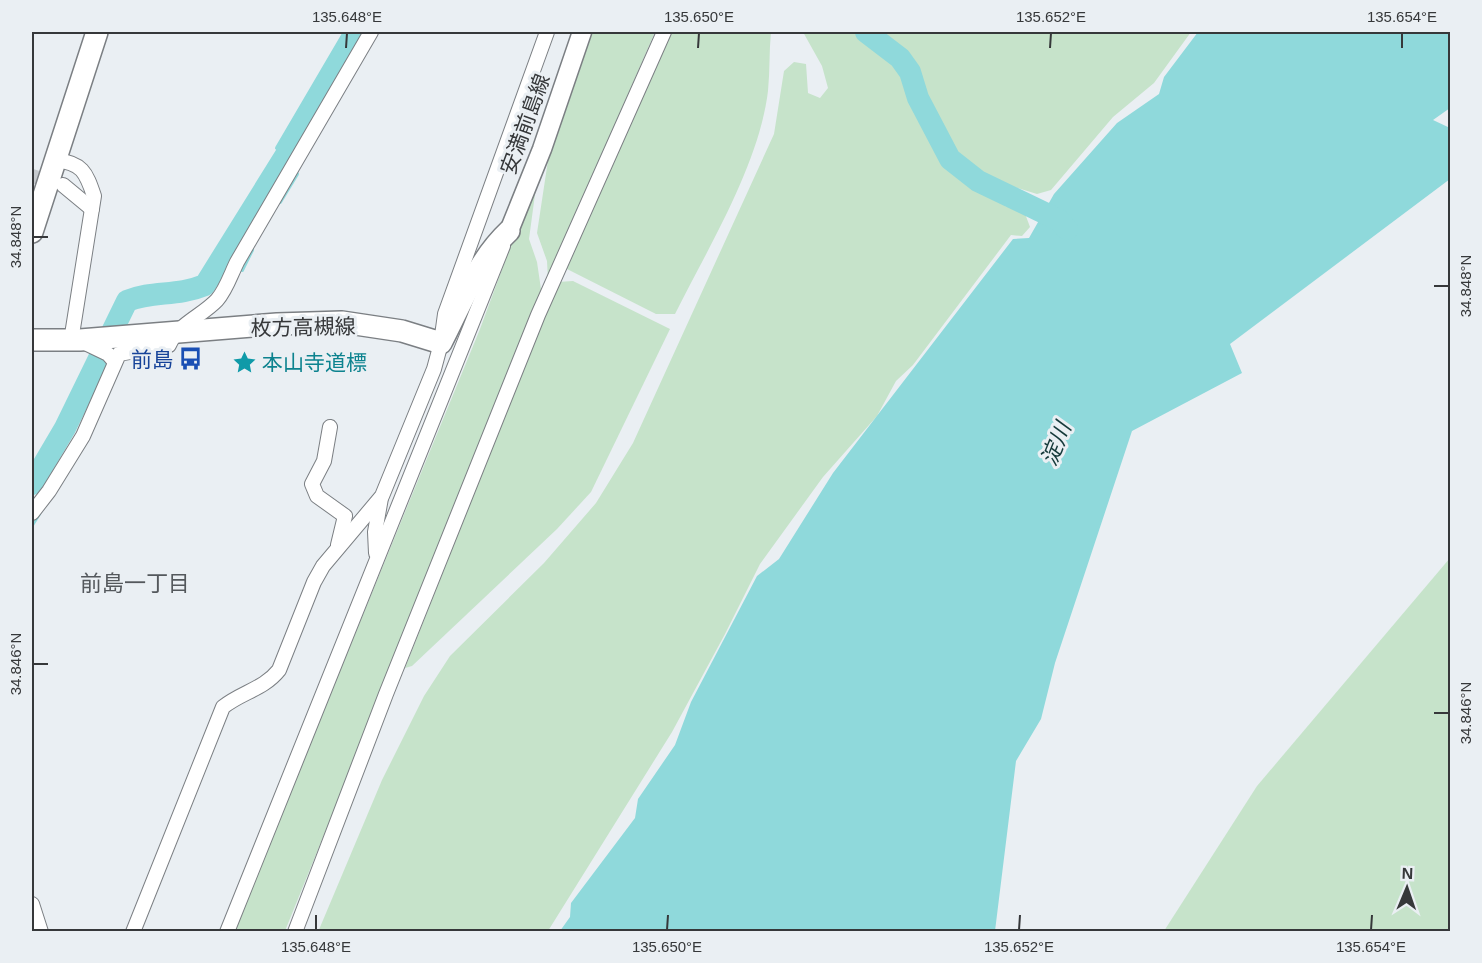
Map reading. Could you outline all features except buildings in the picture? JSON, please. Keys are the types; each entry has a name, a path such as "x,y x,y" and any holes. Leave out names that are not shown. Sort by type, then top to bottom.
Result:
{"main road":[{"path":"32,232 98,32"},
{"name":"安満前島線","path":"508,231 542,149 582,32"},
{"path":"441,343 477,273 495,244 508,231"},
{"name":"枚方高槻線","path":"32,340 75,340 277,324 342,322 402,331 441,343"}],"street":[{"path":"32,513 50,491 82,436 119,354 128,350 169,345 174,333 205,312 220,297 237,262 371,32"},
{"path":"376,558 375,532 382,496 434,369 445,314 547,32"},
{"path":"295,932 386,694 538,315 664,32"},
{"path":"56,160 73,162 87,175 94,196 75,340 108,354 114,361"},
{"path":"63,186 92,209"},
{"path":"227,932 508,231"},
{"path":"330,427 324,461 312,484 317,496 345,516 337,550"},
{"path":"133,932 223,707 236,697 270,681 279,670 314,582 337,550 382,496"},
{"path":"32,904 37,928"}],"green space":[{"path":"589,32 655,32 548,279 547,261 537,233 552,134"},
{"path":"669,32 771,32 768,91 763,119 743,177 717,234 675,314 656,314 565,268"},
{"path":"803,32 858,32 890,58 905,76 935,149 956,174 1000,198 1005,206 1024,211 1030,227 1022,236 1011,235 913,365 896,381 877,416 823,477 760,564 672,732 548,931 318,932 382,780 424,696 450,656 544,563 596,503 633,443 774,134 784,71 794,62 806,64 808,93 820,98 828,88 822,66"},
{"path":"870,32 1191,32 1154,83 1113,117 1051,190 1037,194 1001,183 962,161 927,107 923,79 908,53 889,38"},
{"path":"538,172 529,239 537,262 542,296 285,931 233,932 480,329"},
{"path":"573,281 670,329 591,492 557,529 412,666 405,668 558,282"},
{"path":"1450,558 1450,931 1164,931 1257,786"}],"water":[{"name":"淀川","path":"1198,32 1450,32 1450,108 1433,120 1450,128 1450,179 1230,344 1242,373 1132,431 1055,663 1041,719 1016,761 995,931 560,931 570,917 571,903 635,818 638,799 675,745 691,702 757,576 779,559 833,473 1013,239 1029,238 1054,194 1117,123 1159,94 1164,77"}],"waterway":[{"path":"277,148 345,32"},
{"path":"32,484 65,428 127,301 205,285 302,129 357,32"},
{"path":"866,32 900,58 910,72 918,98 950,159 978,181 1059,220 1067,229"},
{"path":"280,202 297,174"},
{"path":"242,270 252,250"},
{"path":"32,525 39,514"}],"tunnel":[{"path":"32,176 55,183"}],"place":[{"name":"前島","path":"191,359"},
{"name":"本山寺道標","path":"244,362"}],"district":[{"name":"前島一丁目","path":"135,583"}]}
